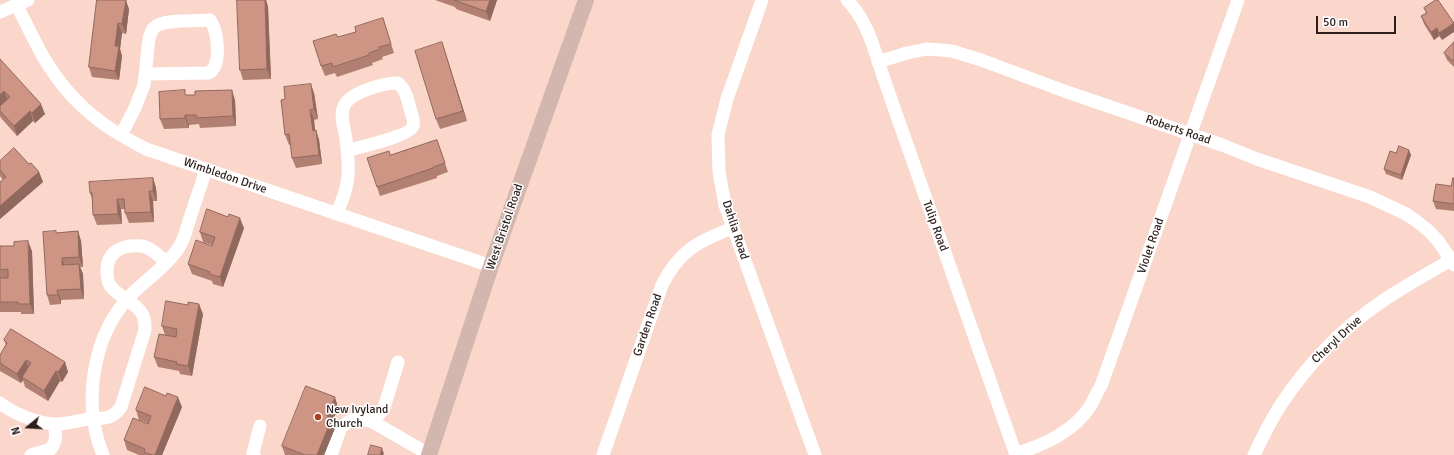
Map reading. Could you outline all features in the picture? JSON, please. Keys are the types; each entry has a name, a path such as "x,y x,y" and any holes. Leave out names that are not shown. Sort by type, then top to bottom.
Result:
{"main road":[{"name":"West Bristol Road","path":"430,455 491,266 586,0"}],"street":[{"name":"Dahlia Road","path":"762,0 727,99 718,135 719,172 725,205 815,455"},
{"name":"Tulip Road","path":"847,0 858,14 866,29 1016,454"},
{"name":"Violet Road","path":"1016,454 1035,448 1060,436 1084,414 1105,376 1238,0"},
{"name":"Wimbledon Drive","path":"22,3 34,39 57,77 90,113 121,135 146,149 491,266"},
{"path":"0,12 22,3"},
{"path":"121,135 142,95 151,32 156,26 165,22 210,20 216,30 217,57 213,70 209,73 146,74"},
{"name":"Roberts Road","path":"878,62 907,53 927,49 952,51 981,60 1257,159 1370,197 1406,214 1429,231 1453,261"},
{"path":"336,214 344,200 349,179 342,112 344,106 349,98 358,93 383,85 398,83 404,88 413,120 413,127 401,135 347,151"},
{"path":"103,455 95,428 93,408 94,374 99,350 114,317 127,300 174,254 182,241 206,169"},
{"name":"Garden Road","path":"603,455 662,285 669,272 683,254 693,246 711,236 733,228"},
{"path":"0,405 16,414 30,419 54,424 107,418 116,414 121,407 144,330 145,320 141,312 111,287 107,279 107,264 114,251 122,247 136,245 144,246 154,251 166,262"},
{"name":"Cheryl Drive","path":"1254,455 1268,426 1293,388 1309,366 1334,340 1348,327 1384,300 1453,261"},
{"path":"373,422 384,408 398,362"},
{"path":"331,455 340,427 356,417 373,422 430,455"},
{"path":"31,455 52,449 55,444 56,434 54,424"},
{"path":"254,455 253,453 260,426"}],"building":[{"path":"97,0 126,0 122,24 118,23 115,46 119,46 115,71 89,67"},
{"path":"237,0 265,0 267,69 240,70"},
{"path":"454,0 490,0 486,11"},
{"path":"1438,0 1454,23 1439,33 1437,28 1431,32 1421,16 1427,13 1424,8"},
{"path":"383,18 391,44 379,47 380,49 369,53 369,55 333,67 332,63 321,66 313,41 336,34 338,37 356,32 355,27"},
{"path":"442,42 463,111 436,119 415,51"},
{"path":"1454,42 1454,59 1453,61 1444,53"},
{"path":"0,59 41,104 32,113 30,111 14,126 0,111 0,106 10,97 4,91 0,95"},
{"path":"311,84 314,109 310,110 313,131 316,130 319,155 292,158 289,134 285,135 281,100 285,99 284,87"},
{"path":"185,90 185,95 195,95 195,91 232,90 233,116 197,118 196,115 185,115 185,118 160,119 159,92"},
{"path":"437,140 445,163 377,187 367,158 389,151 390,155"},
{"path":"1399,146 1409,150 1401,175 1384,169 1390,151 1396,153"},
{"path":"14,148 39,172 0,206 0,182 6,177 0,170 0,161"},
{"path":"153,178 153,191 149,191 151,212 125,213 124,199 117,199 118,214 93,215 92,193 90,193 89,182"},
{"path":"1453,178 1454,204 1433,201 1436,184 1451,186"},
{"path":"207,209 228,217 229,214 240,218 220,277 209,274 210,272 188,264 196,240 212,246 215,237 200,232"},
{"path":"56,231 56,233 78,231 79,257 62,258 62,265 79,264 81,289 57,290 58,295 47,295 43,232"},
{"path":"28,241 30,304 0,302 0,278 8,278 8,269 0,270 0,246 14,246 14,242"},
{"path":"166,301 188,305 188,302 199,304 188,366 154,357 159,334 176,337 177,329 162,326"},
{"path":"11,329 65,362 58,372 56,371 44,391 22,377 31,363 26,360 17,374 0,363 0,355 7,343 4,340"},
{"name":"New Ivyland Church","path":"306,386 335,397 327,416 332,418 317,455 305,455 282,446"},
{"path":"145,387 166,396 167,393 178,397 155,455 144,452 145,449 124,440 133,418 148,424 151,416 136,410"},
{"path":"371,445 382,448 380,455 368,455"}],"place":[{"name":"New Ivyland Church","path":"318,417"}]}
